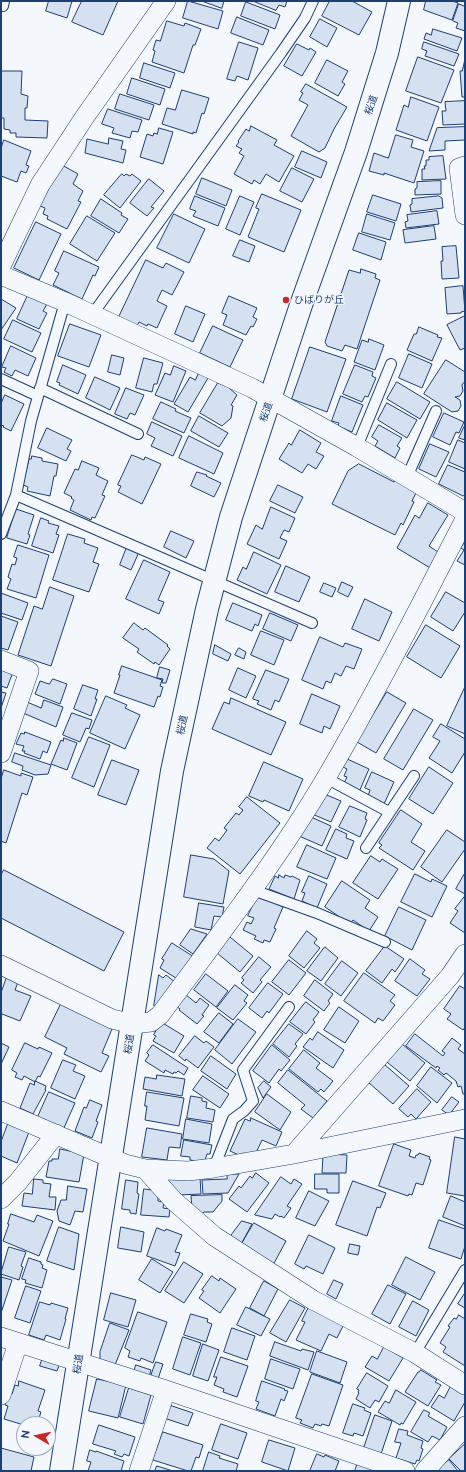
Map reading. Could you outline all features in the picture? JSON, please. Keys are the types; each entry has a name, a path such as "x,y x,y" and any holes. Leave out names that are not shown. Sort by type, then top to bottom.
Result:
{"street":[{"path":"1,266 40,185 84,118 166,1"},
{"name":"桜道","path":"61,1471 172,771 214,581 231,517 301,306 358,144 387,53 399,1"},
{"path":"465,166 459,168 465,215"},
{"path":"1,275 65,302 252,388 357,447 465,512"},
{"path":"1,965 112,1019 133,1024 152,1022 160,1015 253,890 326,778 392,660 465,519"},
{"path":"1,660 29,671 1,753"},
{"path":"294,1154 450,976 465,954"},
{"path":"1,1111 125,1164 145,1168 188,1171 294,1154 465,1119"},
{"path":"1,1199 18,1182 56,1134"},
{"path":"145,1168 174,1201 214,1236 313,1300 415,1352 465,1386"},
{"path":"1,1395 10,1340 166,1390 405,1471"},
{"path":"139,1471 166,1390"},
{"path":"425,1471 465,1426"}],"lane":[{"path":"92,315 281,53 305,18 313,1"},
{"path":"1,534 16,495 39,392 65,302"},
{"path":"357,447 391,364"},
{"path":"1,379 39,392 138,434"},
{"path":"407,477 436,411"},
{"path":"16,495 312,623"},
{"path":"366,848 414,776"},
{"path":"326,778 389,812"},
{"path":"253,890 317,913 385,942"},
{"path":"214,1168 233,1119 253,1101 243,1070 289,1007"},
{"path":"415,1352 465,1270"}],"building":[{"path":"49,1 72,1 67,18 46,11"},
{"path":"82,1 118,1 103,35 72,22"},
{"path":"188,1 223,11 218,29 183,18"},
{"path":"202,1 224,1 222,8"},
{"path":"253,1 287,1 285,7 279,5 276,10"},
{"path":"330,1 352,1 372,12 359,35 322,16"},
{"path":"426,1 452,1 458,3 452,20 424,10"},
{"path":"246,2 280,15 275,29 241,16"},
{"path":"459,4 464,6 465,4 465,31 456,28 458,23 453,21"},
{"path":"237,17 269,30 263,45 231,33"},
{"path":"320,19 337,28 327,47 310,37"},
{"path":"167,21 184,26 185,23 201,29 195,45 193,45 184,73 152,62 156,40 160,41"},
{"path":"433,29 462,38 457,51 424,39 426,33 431,35"},
{"path":"239,42 258,48 248,80 237,76 235,81 227,79"},
{"path":"424,42 459,54 454,66 425,56 427,51 422,49"},
{"path":"297,44 309,50 310,48 316,52 302,76 284,66"},
{"path":"418,57 454,70 441,103 406,91"},
{"path":"465,59 465,97 462,97 460,71 462,71"},
{"path":"327,60 348,71 342,82 345,84 338,96 315,83"},
{"path":"144,63 175,73 170,88 140,78"},
{"path":"1,71 22,71 21,94 28,96 27,108 25,108 25,120 48,121 47,138 16,137 16,133 10,133 10,130 4,129 4,118 1,118"},
{"path":"132,78 165,89 160,105 127,94"},
{"path":"306,84 347,107 325,148 319,152 291,136 308,105 299,100 303,93 301,92"},
{"path":"182,90 209,98 204,114 202,113 196,133 193,132 193,134 162,124 167,108 175,110"},
{"path":"120,94 154,105 149,120 115,109"},
{"path":"411,97 439,107 427,141 396,130 404,105 408,107"},
{"path":"465,101 465,124 443,125 442,111 446,111 445,102"},
{"path":"108,109 142,120 138,132 132,131 130,138 112,133 114,128 102,124"},
{"path":"251,126 277,140 274,145 294,156 279,182 266,174 260,184 254,180 252,184 234,174 244,156 239,153 242,149 236,146 246,129 249,131"},
{"path":"465,127 465,140 445,141 445,150 429,151 437,128"},
{"path":"159,128 173,132 163,164 140,157 147,134 153,136 154,133 157,134"},
{"path":"396,135 413,140 411,147 424,151 414,183 384,173 384,175 369,171 374,153 388,158"},
{"path":"109,138 123,141 121,149 126,150 123,163 85,153 87,139 108,144"},
{"path":"4,140 31,151 26,165 29,166 26,173 21,171 17,182 1,176 1,149"},
{"path":"302,151 327,162 321,178 295,167"},
{"path":"443,156 446,179 422,180 422,169 425,169 424,166 426,166 426,160 429,160 429,157"},
{"path":"62,165 78,174 73,184 83,191 78,201 81,202 67,229 47,219 48,216 43,214 45,208 40,206"},
{"path":"292,168 314,179 302,202 280,191"},
{"path":"122,174 124,176 126,174 130,176 132,174 141,181 120,208 104,195"},
{"path":"202,178 232,190 226,206 196,194"},
{"path":"149,179 164,191 151,207 154,208 147,216 130,203"},
{"path":"441,181 441,194 415,195 417,182"},
{"path":"262,194 301,210 284,252 248,237 259,209 256,208"},
{"path":"373,195 401,204 396,221 367,212"},
{"path":"195,196 225,208 218,226 193,216 196,211 190,209"},
{"path":"240,196 254,202 240,235 226,229"},
{"path":"439,196 442,198 443,208 411,212 410,205 412,204 412,199"},
{"path":"101,199 122,213 121,215 128,219 119,233 91,216"},
{"path":"437,211 439,224 406,228 405,222 408,221 407,215"},
{"path":"174,214 205,229 189,263 157,248"},
{"path":"367,214 395,223 390,240 362,232"},
{"path":"87,216 115,233 97,261 70,244"},
{"path":"36,222 61,234 39,280 14,268"},
{"path":"434,226 436,239 405,243 403,230"},
{"path":"359,233 386,242 381,260 353,250"},
{"path":"240,240 255,246 249,262 233,256"},
{"path":"456,246 459,278 442,279 442,247"},
{"path":"64,251 99,267 95,276 93,275 82,299 53,285 59,273 55,271"},
{"path":"146,260 163,268 166,263 184,272 172,295 162,290 157,301 167,306 157,328 148,324 147,326 139,322 137,326 119,317"},
{"path":"361,269 376,274 375,278 380,280 357,349 345,345 342,351 327,346 325,342 349,270 360,273"},
{"path":"463,286 465,311 461,313 447,314 445,288"},
{"path":"28,295 47,304 43,311 47,313 39,329 17,319"},
{"path":"229,296 257,308 253,317 257,319 253,327 251,326 246,335 223,325 227,315 222,313"},
{"path":"1,299 16,308 1,330"},
{"path":"186,306 205,314 193,342 175,334"},
{"path":"465,316 465,348 460,350 447,325"},
{"path":"13,320 41,333 32,352 4,339"},
{"path":"70,324 101,335 89,367 58,356"},
{"path":"213,326 243,340 230,367 200,353"},
{"path":"419,327 438,335 437,337 442,338 432,361 407,350"},
{"path":"369,339 384,345 375,370 354,362 362,340 368,342"},
{"path":"11,346 36,358 28,376 15,370 12,376 4,372 6,368 2,367"},
{"path":"310,347 346,359 327,412 292,399"},
{"path":"409,354 432,364 422,388 399,378"},
{"path":"112,355 124,358 120,375 108,372"},
{"path":"144,358 163,363 157,384 154,384 152,392 136,388"},
{"path":"446,360 465,372 465,381 462,385 463,391 460,396 455,397 460,400 461,406 458,411 452,412 424,394"},
{"path":"63,365 86,375 78,394 59,385 60,383 57,382"},
{"path":"355,365 373,372 372,376 376,378 368,397 365,396 362,402 343,394"},
{"path":"174,366 186,371 173,402 155,395 165,373 170,375"},
{"path":"199,373 208,378 188,412 174,404 190,377 195,380"},
{"path":"95,377 120,388 110,410 86,398"},
{"path":"397,382 430,402 420,419 387,399"},
{"path":"218,383 228,387 237,395 231,405 233,406 231,418 222,426 200,413"},
{"path":"126,388 144,395 135,415 130,413 127,419 115,414"},
{"path":"5,395 24,404 11,431 1,425 1,404"},
{"path":"341,396 363,405 352,432 338,426 339,423 332,421"},
{"path":"161,402 176,409 175,411 191,418 184,433 153,419"},
{"path":"387,403 417,420 407,438 378,420"},
{"path":"444,413 464,422 459,433 456,432 450,445 433,437"},
{"path":"199,416 228,433 219,447 191,431"},
{"path":"152,422 182,436 173,456 151,446 155,438 147,434"},
{"path":"379,425 402,438 397,446 400,448 395,458 375,446 378,441 372,437"},
{"path":"465,425 465,440 459,438"},
{"path":"47,428 72,440 67,449 71,451 66,461 38,448"},
{"path":"300,430 321,443 316,452 324,456 316,469 308,464 302,473 279,459 289,443 291,445"},
{"path":"189,436 223,453 214,474 179,458"},
{"path":"458,440 465,443 465,469 449,462"},
{"path":"430,444 449,452 436,477 419,469"},
{"path":"132,455 144,460 145,457 161,464 142,504 118,492 121,486 118,485"},
{"path":"32,456 42,458 42,461 58,464 50,496 27,491 28,487 21,484 23,471 26,472 29,459 31,459"},
{"path":"82,461 99,468 96,475 108,481 102,495 105,496 95,518 92,517 91,520 70,510 74,500 71,498 72,497 64,493 75,469 78,470"},
{"path":"359,464 394,482 395,480 417,491 412,501 414,502 403,525 401,523 395,535 332,504 348,471"},
{"path":"448,465 465,472 465,495 463,496 439,484"},
{"path":"197,472 207,475 206,476 221,483 214,497 191,486"},
{"path":"278,485 303,497 295,513 270,501"},
{"path":"428,503 448,515 429,546 441,554 432,569 397,548 415,515 419,518"},
{"path":"271,507 295,518 289,532 284,530 280,538 287,541 279,559 247,544 256,525 262,529"},
{"path":"16,509 34,515 28,534 30,535 27,544 7,538"},
{"path":"41,518 49,521 48,523 59,526 56,534 59,535 53,553 32,546"},
{"path":"171,531 194,541 186,558 164,547"},
{"path":"68,534 85,539 84,543 98,548 93,562 99,564 89,592 53,580"},
{"path":"465,542 465,565 457,561 464,550 461,548"},
{"path":"18,545 49,555 36,598 7,589 11,579 8,577 12,564 15,565 17,558 14,557"},
{"path":"127,547 139,552 131,570 120,565"},
{"path":"254,552 281,565 267,594 237,580 243,567 246,569"},
{"path":"144,560 170,572 158,600 164,602 159,614 126,599"},
{"path":"286,566 310,577 299,602 275,592"},
{"path":"342,582 353,587 348,597 338,592"},
{"path":"324,583 336,588 332,597 320,592"},
{"path":"50,587 74,596 51,666 18,655 34,606 42,609"},
{"path":"446,592 465,603 465,612 453,631 431,617"},
{"path":"1,593 28,603 22,620 1,613"},
{"path":"365,599 392,612 379,641 352,629"},
{"path":"233,603 262,615 258,626 255,624 252,631 226,620"},
{"path":"270,613 298,625 291,641 263,629"},
{"path":"1,616 18,622 8,650 1,648"},
{"path":"134,623 143,630 145,628 168,645 167,646 170,649 159,665 155,662 154,664 137,652 139,649 123,638"},
{"path":"426,625 460,646 441,678 407,657"},
{"path":"261,631 284,640 274,665 251,655"},
{"path":"320,637 343,647 345,643 362,649 354,669 346,666 341,676 335,673 331,683 326,681 323,689 302,680"},
{"path":"215,645 231,654 228,661 213,654"},
{"path":"239,648 246,652 244,659 235,655"},
{"path":"122,666 162,680 160,686 163,687 160,697 158,696 154,707 114,693"},
{"path":"160,667 170,670 166,683 162,683 163,679 157,678"},
{"path":"1,668 13,672 7,688 1,686"},
{"path":"238,668 256,676 246,698 229,690"},
{"path":"266,670 289,679 279,702 275,700 271,710 257,704 259,701 253,699"},
{"path":"53,679 67,684 60,704 35,694 40,681 49,684"},
{"path":"83,685 98,690 95,699 97,699 91,716 74,709"},
{"path":"465,687 465,734 447,726"},
{"path":"1,692 6,693 1,708"},
{"path":"387,692 406,703 376,753 357,742"},
{"path":"312,694 340,706 330,729 324,726 322,733 300,724"},
{"path":"106,696 127,705 125,708 140,715 125,749 90,733"},
{"path":"231,698 286,722 271,755 212,729 224,702 229,704"},
{"path":"44,700 63,707 56,727 23,713 27,702 41,708"},
{"path":"414,709 433,720 403,770 384,759"},
{"path":"72,713 92,720 89,729 86,728 80,742 63,735"},
{"path":"441,724 465,739 465,752 452,773 429,758 440,741 433,737"},
{"path":"25,732 51,742 47,753 43,751 40,759 24,753 25,751 22,751 24,746 16,744 21,733 24,734"},
{"path":"89,737 110,745 94,787 72,778"},
{"path":"64,738 77,743 67,770 51,764 61,740 63,741"},
{"path":"15,753 51,765 48,774 35,775 22,770 23,766 12,762"},
{"path":"345,758 369,769 359,792 343,785 347,777 344,776 347,769 341,766"},
{"path":"112,760 139,770 126,805 98,795"},
{"path":"264,762 303,779 289,811 264,800 263,802 249,796"},
{"path":"429,767 453,783 433,814 409,799"},
{"path":"4,770 21,776 21,773 33,777 27,795 22,793 6,843 1,841 1,779"},
{"path":"372,772 394,782 384,804 368,796 370,790 365,788"},
{"path":"322,793 341,801 331,822 312,814"},
{"path":"247,797 280,823 240,874 207,848 215,838 219,841 227,830 224,828 236,813 239,815 243,810 239,807"},
{"path":"350,806 367,813 365,819 367,820 360,837 339,827"},
{"path":"401,810 422,824 411,842 425,851 413,870 379,848 382,845 379,843"},
{"path":"311,817 331,826 322,846 299,836"},
{"path":"336,829 347,834 346,838 354,841 347,859 326,850"},
{"path":"447,830 465,842 465,849 442,882 421,867"},
{"path":"307,845 336,858 327,879 297,867"},
{"path":"191,855 214,859 229,871 223,904 184,897"},
{"path":"371,856 380,862 382,859 398,869 378,899 353,883"},
{"path":"4,870 124,932 104,971 1,918 1,875"},
{"path":"465,873 465,894 456,889"},
{"path":"415,874 431,882 432,879 447,886 432,917 401,902"},
{"path":"279,875 284,878 285,875 292,876 300,880 294,899 269,889 275,876 278,878"},
{"path":"309,876 327,884 317,908 302,901 305,893 302,892"},
{"path":"342,881 370,900 365,908 378,917 369,931 353,920 350,924 325,907"},
{"path":"258,895 283,907 270,942 264,940 263,943 254,939 256,936 243,930 247,922 251,924 254,918 248,916"},
{"path":"465,896 465,933 450,923 458,911 455,909"},
{"path":"199,903 224,907 222,917 214,916 211,930 195,927"},
{"path":"399,907 426,920 412,950 385,936"},
{"path":"191,929 207,934 193,954 180,945"},
{"path":"307,931 317,939 314,943 320,948 304,968 289,956"},
{"path":"230,937 253,956 240,972 217,953"},
{"path":"172,943 194,957 179,980 160,968 164,960 162,959"},
{"path":"385,946 404,959 395,972 392,969 382,983 366,971"},
{"path":"325,947 338,958 321,981 307,971"},
{"path":"259,957 271,967 260,980 262,982 253,993 241,983 244,980 242,978"},
{"path":"410,959 425,970 422,974 430,979 417,996 395,981"},
{"path":"289,960 306,973 289,995 272,982"},
{"path":"342,961 358,973 341,996 325,984"},
{"path":"364,973 395,995 390,1001 395,1005 383,1021 378,1018 375,1023 344,1001"},
{"path":"206,974 228,991 216,1007 194,990"},
{"path":"159,975 163,978 166,975 175,982 157,1008 154,1006"},
{"path":"7,977 18,982 15,990 31,996 20,1021 2,1014 1,1017 1,993"},
{"path":"315,980 333,994 328,1001 330,1003 324,1011 304,996"},
{"path":"268,983 283,994 269,1013 267,1011 262,1018 249,1008"},
{"path":"235,985 248,995 244,1001 247,1003 233,1020 217,1008"},
{"path":"460,986 465,989 465,1027 463,1030 447,1019 451,1014 444,1009"},
{"path":"185,994 196,1003 200,998 209,1005 202,1015 204,1016 197,1024 176,1006"},
{"path":"306,1002 319,1012 313,1020 315,1022 306,1034 290,1022"},
{"path":"61,1004 112,1029 102,1053 109,1056 101,1072 64,1054 67,1048 45,1037"},
{"path":"339,1007 359,1021 345,1043 324,1030"},
{"path":"219,1013 233,1024 219,1043 204,1032"},
{"path":"238,1019 256,1032 232,1064 215,1050"},
{"path":"161,1022 184,1036 174,1053 153,1041 156,1036 154,1035"},
{"path":"289,1024 303,1034 295,1044 297,1046 289,1057 273,1044"},
{"path":"318,1032 344,1050 333,1068 303,1047 310,1038 312,1040"},
{"path":"415,1034 443,1056 445,1053 442,1051 452,1038 461,1045 458,1049 465,1054 465,1094 463,1094 461,1086 458,1087 456,1081 446,1073 444,1075 438,1070 440,1068 437,1066 436,1068 406,1046"},
{"path":"195,1036 204,1043 206,1041 214,1047 198,1068 186,1059 185,1061 179,1056"},
{"path":"1,1043 9,1047 1,1064"},
{"path":"25,1043 52,1053 40,1077 38,1076 35,1082 24,1076 22,1080 15,1077 17,1073 12,1070"},
{"path":"402,1044 425,1063 410,1081 387,1062"},
{"path":"153,1045 188,1068 184,1075 178,1071 176,1073 174,1072 173,1074 165,1070 164,1073 145,1061 149,1055 147,1053"},
{"path":"272,1045 290,1060 281,1071 279,1069 269,1083 253,1071"},
{"path":"304,1050 320,1063 316,1068 333,1081 324,1092 321,1089 318,1092 289,1069"},
{"path":"211,1056 236,1074 227,1089 201,1071"},
{"path":"63,1060 76,1065 73,1071 85,1076 75,1099 51,1088"},
{"path":"384,1064 409,1086 393,1104 368,1082"},
{"path":"431,1067 452,1083 437,1103 417,1086"},
{"path":"288,1070 327,1101 313,1118 301,1109 305,1105 278,1083"},
{"path":"157,1075 185,1079 182,1096 143,1089 145,1077 156,1079"},
{"path":"203,1076 229,1094 220,1108 193,1090"},
{"path":"35,1081 46,1086 46,1090 33,1114 20,1108 30,1083 34,1085"},
{"path":"264,1081 271,1087 263,1098 258,1088"},
{"path":"417,1089 431,1102 416,1119 411,1114 408,1117 399,1109"},
{"path":"49,1092 75,1103 63,1130 37,1119"},
{"path":"147,1092 184,1098 179,1126 145,1120"},
{"path":"267,1094 291,1112 280,1130 255,1112"},
{"path":"191,1096 202,1098 202,1101 207,1102 206,1108 215,1110 213,1122 187,1118"},
{"path":"452,1097 459,1102 449,1115 442,1110"},
{"path":"90,1100 102,1105 92,1138 75,1131 84,1107 86,1108"},
{"path":"251,1118 282,1132 276,1146 262,1140 255,1155 251,1157 243,1153 241,1156 230,1151 245,1119 250,1121"},
{"path":"186,1119 212,1124 209,1143 183,1139"},
{"path":"8,1124 29,1132 17,1163 1,1156 1,1142"},
{"path":"147,1128 182,1134 180,1148 169,1147 167,1160 142,1157"},
{"path":"455,1137 465,1139 465,1196 447,1193"},
{"path":"184,1140 212,1145 210,1154 207,1154 205,1160 202,1162 190,1160 190,1157 181,1156"},
{"path":"394,1144 411,1150 409,1156 415,1158 419,1153 430,1157 429,1159 431,1160 423,1185 416,1183 412,1195 409,1194 408,1196 379,1186"},
{"path":"60,1149 84,1154 79,1182 46,1177 49,1161 52,1161 52,1159 58,1159"},
{"path":"328,1154 347,1155 346,1173 322,1173 323,1156"},
{"path":"256,1173 269,1183 247,1212 229,1199 239,1186 241,1188 250,1176 252,1178"},
{"path":"227,1174 239,1174 228,1193 203,1194 202,1180 227,1179"},
{"path":"315,1174 339,1174 339,1193 327,1193 327,1189 315,1189"},
{"path":"200,1177 201,1194 178,1195 166,1179"},
{"path":"281,1177 291,1184 294,1179 302,1184 287,1206 291,1208 284,1218 275,1214 272,1219 255,1215"},
{"path":"34,1179 43,1180 43,1183 51,1184 49,1197 56,1197 55,1210 22,1206 24,1193 32,1194"},
{"path":"126,1180 138,1182 137,1193 139,1194 136,1214 130,1213 130,1210 122,1209"},
{"path":"353,1181 386,1193 380,1208 377,1207 367,1236 336,1225"},
{"path":"68,1186 87,1189 83,1212 75,1211 70,1225 59,1221 57,1211 61,1200 66,1200"},
{"path":"144,1189 152,1190 158,1195 158,1201 164,1202 163,1208 170,1209 169,1217 141,1215"},
{"path":"309,1191 329,1201 315,1226 296,1218"},
{"path":"222,1195 222,1201 213,1212 204,1212 201,1214 192,1208 191,1196"},
{"path":"451,1196 465,1202 465,1226 443,1217"},
{"path":"11,1214 34,1222 37,1215 53,1221 39,1256 3,1241"},
{"path":"439,1220 465,1229 465,1246 461,1259 429,1248"},
{"path":"242,1221 252,1224 239,1248 227,1241"},
{"path":"254,1223 286,1241 273,1265 240,1247"},
{"path":"59,1227 79,1234 74,1270 47,1261"},
{"path":"121,1227 144,1232 141,1252 118,1248"},
{"path":"157,1228 165,1231 166,1229 182,1235 175,1252 180,1253 175,1266 147,1256"},
{"path":"309,1235 335,1248 323,1274 306,1266 304,1269 295,1264"},
{"path":"350,1244 360,1246 358,1255 348,1253"},
{"path":"9,1247 26,1252 21,1266 23,1267 19,1280 1,1274"},
{"path":"406,1257 435,1272 420,1300 392,1285"},
{"path":"29,1258 41,1262 43,1265 42,1268 47,1270 42,1288 25,1283 26,1280 22,1279"},
{"path":"152,1259 173,1272 160,1293 139,1280"},
{"path":"184,1262 203,1274 184,1303 165,1291"},
{"path":"212,1276 219,1281 220,1278 236,1289 220,1313 199,1298 204,1291 202,1290"},
{"path":"1,1277 12,1280 1,1313"},
{"path":"334,1280 343,1284 336,1299 327,1294"},
{"path":"264,1281 278,1289 264,1316 250,1308"},
{"path":"388,1285 406,1294 390,1324 372,1314"},
{"path":"26,1286 41,1291 30,1323 15,1318"},
{"path":"111,1293 136,1300 128,1327 104,1320"},
{"path":"465,1293 465,1308 458,1304"},
{"path":"290,1300 305,1308 286,1342 270,1333"},
{"path":"413,1301 429,1310 416,1336 399,1327"},
{"path":"40,1302 50,1305 51,1303 68,1308 60,1340 46,1335 44,1340 29,1335"},
{"path":"246,1307 270,1319 261,1336 237,1325"},
{"path":"309,1307 344,1324 337,1338 329,1334 321,1351 296,1340 305,1322 302,1321"},
{"path":"138,1312 167,1322 153,1363 141,1358 140,1361 128,1357 130,1351 125,1348"},
{"path":"191,1314 208,1319 207,1322 212,1324 206,1342 184,1335"},
{"path":"459,1315 465,1319 465,1366 443,1352 446,1347 440,1343 450,1327 448,1326 454,1318 456,1319"},
{"path":"110,1323 129,1330 115,1365 100,1360 100,1352"},
{"path":"232,1328 255,1336 247,1360 224,1352"},
{"path":"183,1337 201,1343 190,1375 173,1369"},
{"path":"275,1342 301,1351 302,1349 314,1352 308,1370 270,1356"},
{"path":"203,1344 219,1350 208,1381 193,1376"},
{"path":"384,1347 403,1358 389,1381 365,1367 372,1356 377,1359"},
{"path":"317,1351 347,1362 340,1383 310,1372"},
{"path":"43,1357 60,1363 57,1371 40,1366"},
{"path":"221,1357 248,1366 237,1397 223,1392 224,1389 214,1385 217,1377 214,1377"},
{"path":"271,1359 300,1369 293,1389 265,1379"},
{"path":"156,1362 163,1364 158,1379 151,1376"},
{"path":"136,1365 151,1370 149,1377 134,1372"},
{"path":"421,1370 437,1380 435,1382 441,1385 428,1406 405,1392 418,1372"},
{"path":"367,1373 388,1386 379,1402 375,1400 370,1408 356,1399 359,1393 359,1390 357,1389"},
{"path":"312,1374 343,1385 329,1426 315,1424 313,1428 300,1423 302,1420 296,1418"},
{"path":"97,1379 126,1385 118,1418 89,1411"},
{"path":"19,1381 45,1390 38,1411 41,1412 40,1416 16,1416 16,1423 4,1419 8,1406 5,1405 9,1393 12,1394 15,1385 18,1386"},
{"path":"262,1381 288,1391 284,1401 281,1399 275,1416 256,1409 259,1402 256,1401"},
{"path":"451,1386 465,1394 465,1402 454,1421 431,1407 439,1395 444,1398"},
{"path":"129,1388 151,1395 143,1424 120,1417"},
{"path":"396,1390 416,1402 403,1424 401,1423 400,1425 378,1412 385,1401 389,1403"},
{"path":"353,1404 365,1408 364,1410 371,1413 363,1436 354,1433 353,1436 343,1433"},
{"path":"169,1405 193,1413 188,1426 164,1418"},
{"path":"424,1410 430,1413 428,1416 447,1427 440,1440 432,1436 428,1442 411,1432"},
{"path":"375,1415 392,1421 381,1454 364,1448"},
{"path":"221,1424 247,1433 238,1459 212,1450"},
{"path":"99,1425 135,1437 129,1456 124,1454 122,1457 114,1454 116,1451 93,1444"},
{"path":"399,1429 408,1431 407,1435 423,1441 421,1448 423,1449 419,1461 417,1460 415,1464 396,1458 401,1443 395,1442"},
{"path":"163,1432 203,1445 199,1458 196,1457 191,1471 153,1460"},
{"path":"269,1440 295,1448 288,1471 262,1462"},
{"path":"465,1444 465,1471 461,1471 449,1459"},
{"path":"1,1448 16,1452 16,1456 34,1457 31,1471 1,1471"},
{"path":"90,1450 124,1461 121,1471 88,1471 91,1462 87,1461"},
{"path":"209,1452 220,1456 219,1458 238,1464 236,1471 203,1471"},
{"path":"317,1454 324,1457 325,1455 339,1461 335,1471 310,1471"},
{"path":"449,1460 458,1471 436,1471"},
{"path":"358,1462 383,1471 355,1471"},
{"path":"157,1466 173,1471 155,1471"}],"place":[{"name":"ひばりが丘","path":"286,300"}]}
